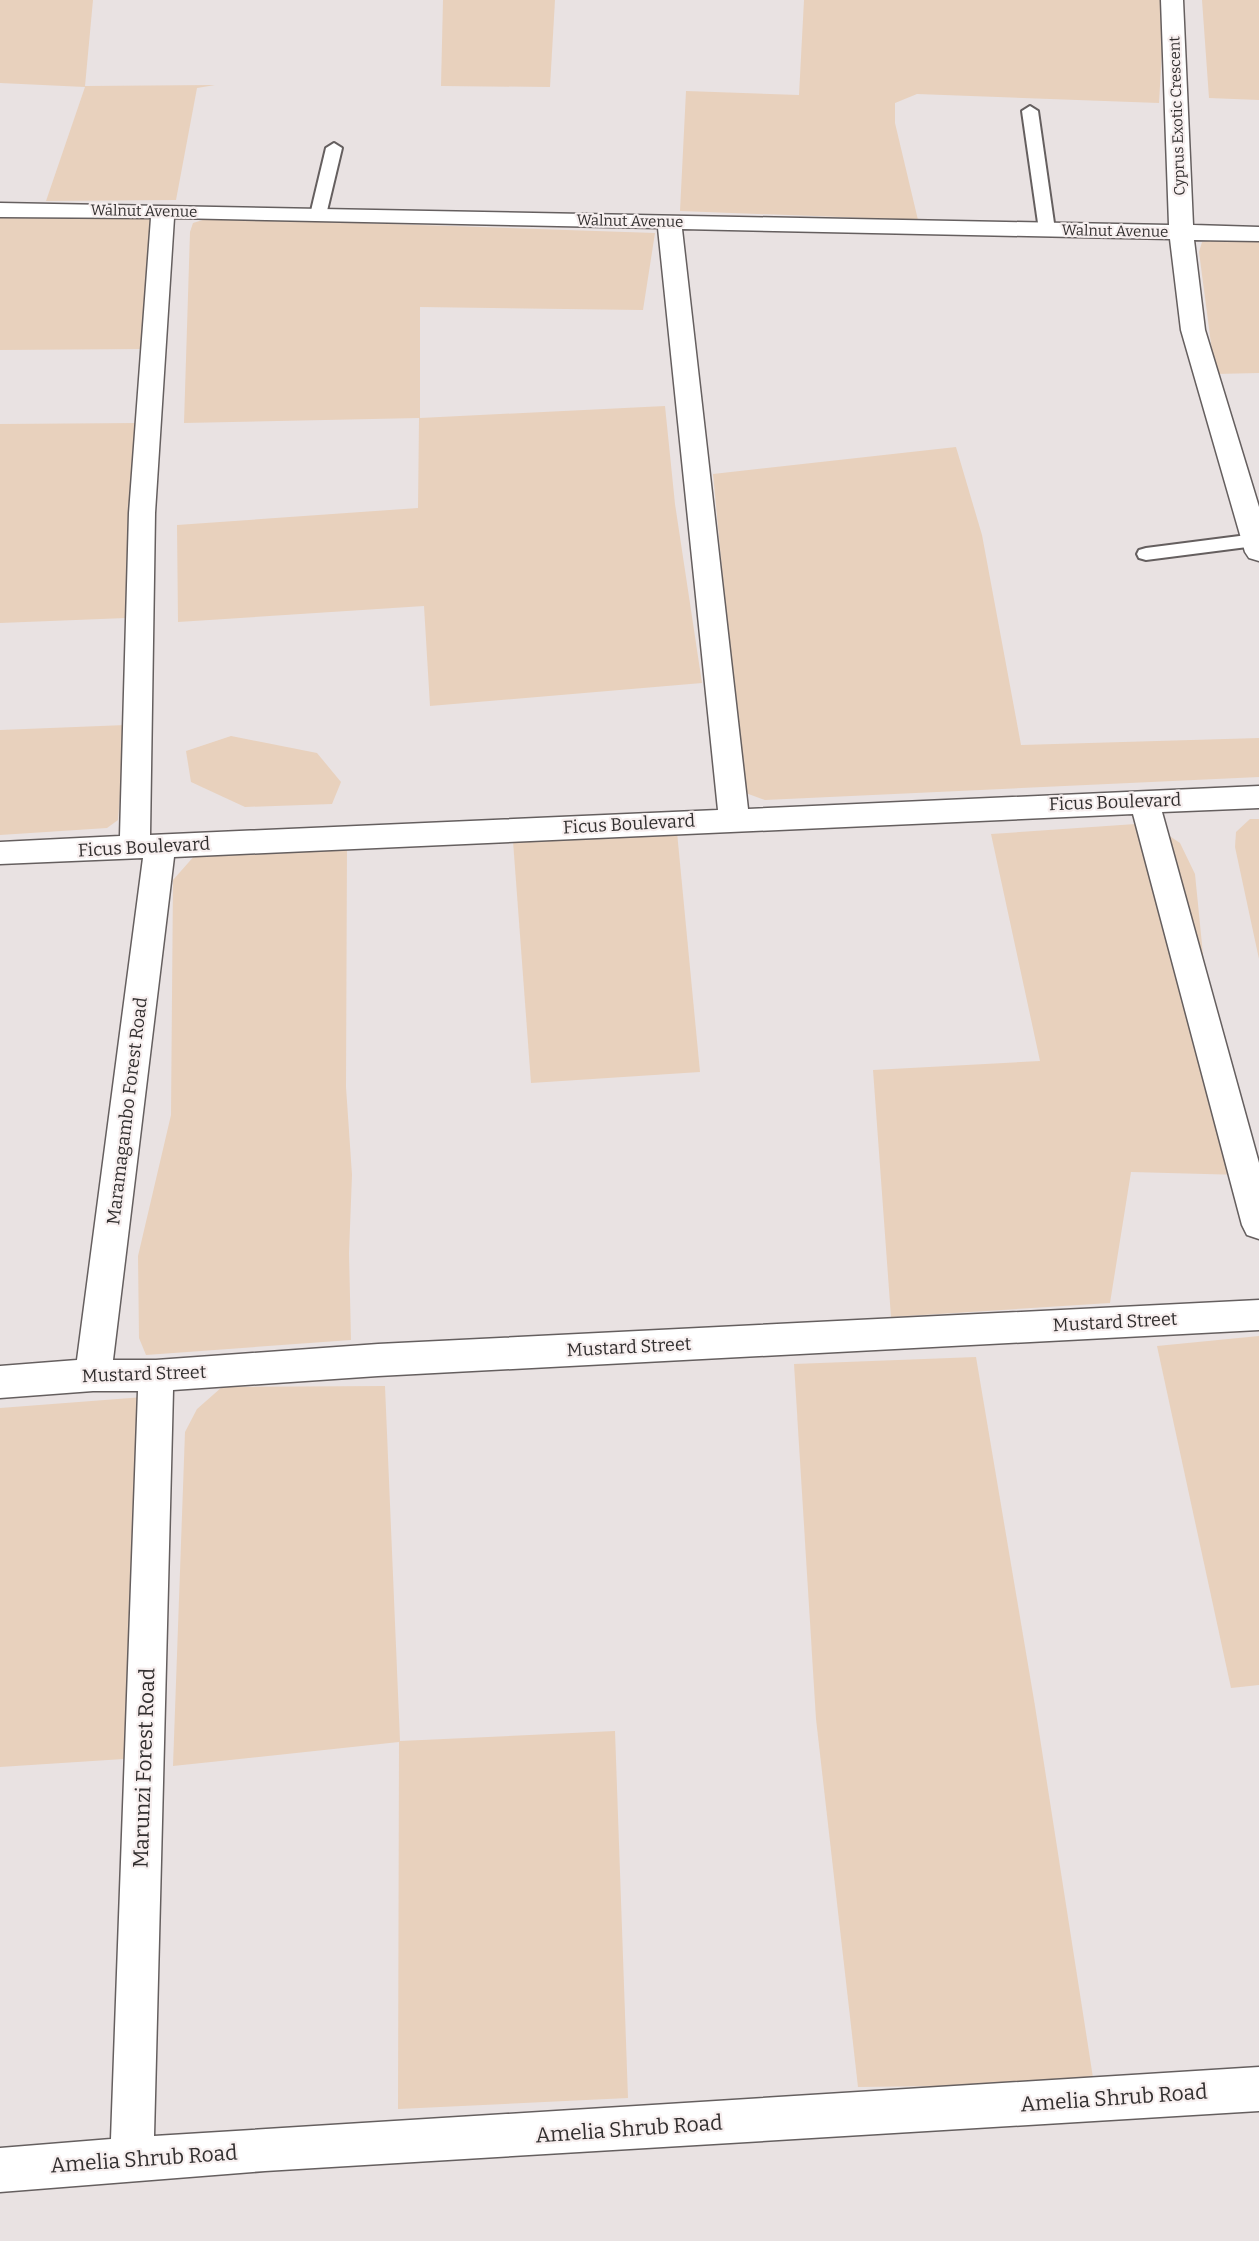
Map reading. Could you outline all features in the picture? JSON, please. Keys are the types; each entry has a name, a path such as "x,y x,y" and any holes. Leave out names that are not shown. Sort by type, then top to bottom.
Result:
{"street":[{"name":"Cyprus Exotic Crescent","path":"1172,0 1181,232 1193,330 1257,546"},
{"name":"Walnut Avenue","path":"0,210 163,211 1259,234"},
{"name":"Maramagambo Forest Road","path":"93,1375 147,846 142,513 163,211"},
{"path":"669,222 734,819"},
{"name":"Ficus Boulevard","path":"0,854 1259,796"},
{"path":"1144,800 1259,1225"},
{"name":"Mustard Street","path":"0,1382 93,1375 156,1376 378,1360 1259,1315"},
{"name":"Marunzi Forest Road","path":"132,2159 156,1376"},
{"name":"Amelia Shrub Road","path":"0,2170 132,2159 1259,2089"}],"lane":[{"path":"1030,111 1047,230"},
{"path":"318,215 334,148"},
{"path":"1146,554 1257,546"}],"shaded area":[{"path":"0,0 93,0 85,86 215,85 197,88 176,200 46,201 85,87 0,83"},
{"path":"443,0 555,0 550,87 441,86"},
{"path":"804,0 1165,0 1159,103 917,94 895,103 895,123 918,220 680,211 686,91 799,95"},
{"path":"1202,0 1259,0 1259,100 1209,98"},
{"path":"0,217 156,217 145,349 0,350"},
{"path":"209,218 655,233 643,310 420,307 420,418 665,406 675,504 702,683 430,706 424,606 178,622 177,525 418,508 419,418 184,423 190,232 193,223"},
{"path":"1223,238 1259,239 1259,373 1215,374 1199,252 1202,242"},
{"path":"138,423 126,618 0,623 0,424"},
{"path":"956,447 982,535 1021,745 1259,738 1259,777 765,800 743,792 713,474"},
{"path":"126,725 118,820 107,828 0,835 0,730"},
{"path":"231,736 317,753 341,782 332,804 245,807 191,782 186,751"},
{"path":"1250,819 1259,819 1259,959 1235,847 1236,832"},
{"path":"1150,823 1180,843 1195,874 1212,1045 1242,1175 1131,1172 1110,1303 891,1317 873,1070 1040,1061 991,834"},
{"path":"677,832 700,1072 531,1083 513,841"},
{"path":"347,846 346,1087 352,1175 349,1253 351,1340 146,1355 139,1338 138,1256 171,1115 173,880 196,854"},
{"path":"1259,1336 1259,1685 1231,1688 1157,1346"},
{"path":"976,1357 1035,1706 1094,2084 858,2087 816,1719 794,1364"},
{"path":"385,1386 400,1741 615,1731 628,2098 398,2109 399,1742 173,1766 185,1432 197,1409 222,1387"},
{"path":"144,1397 139,1758 0,1767 0,1408"}]}
